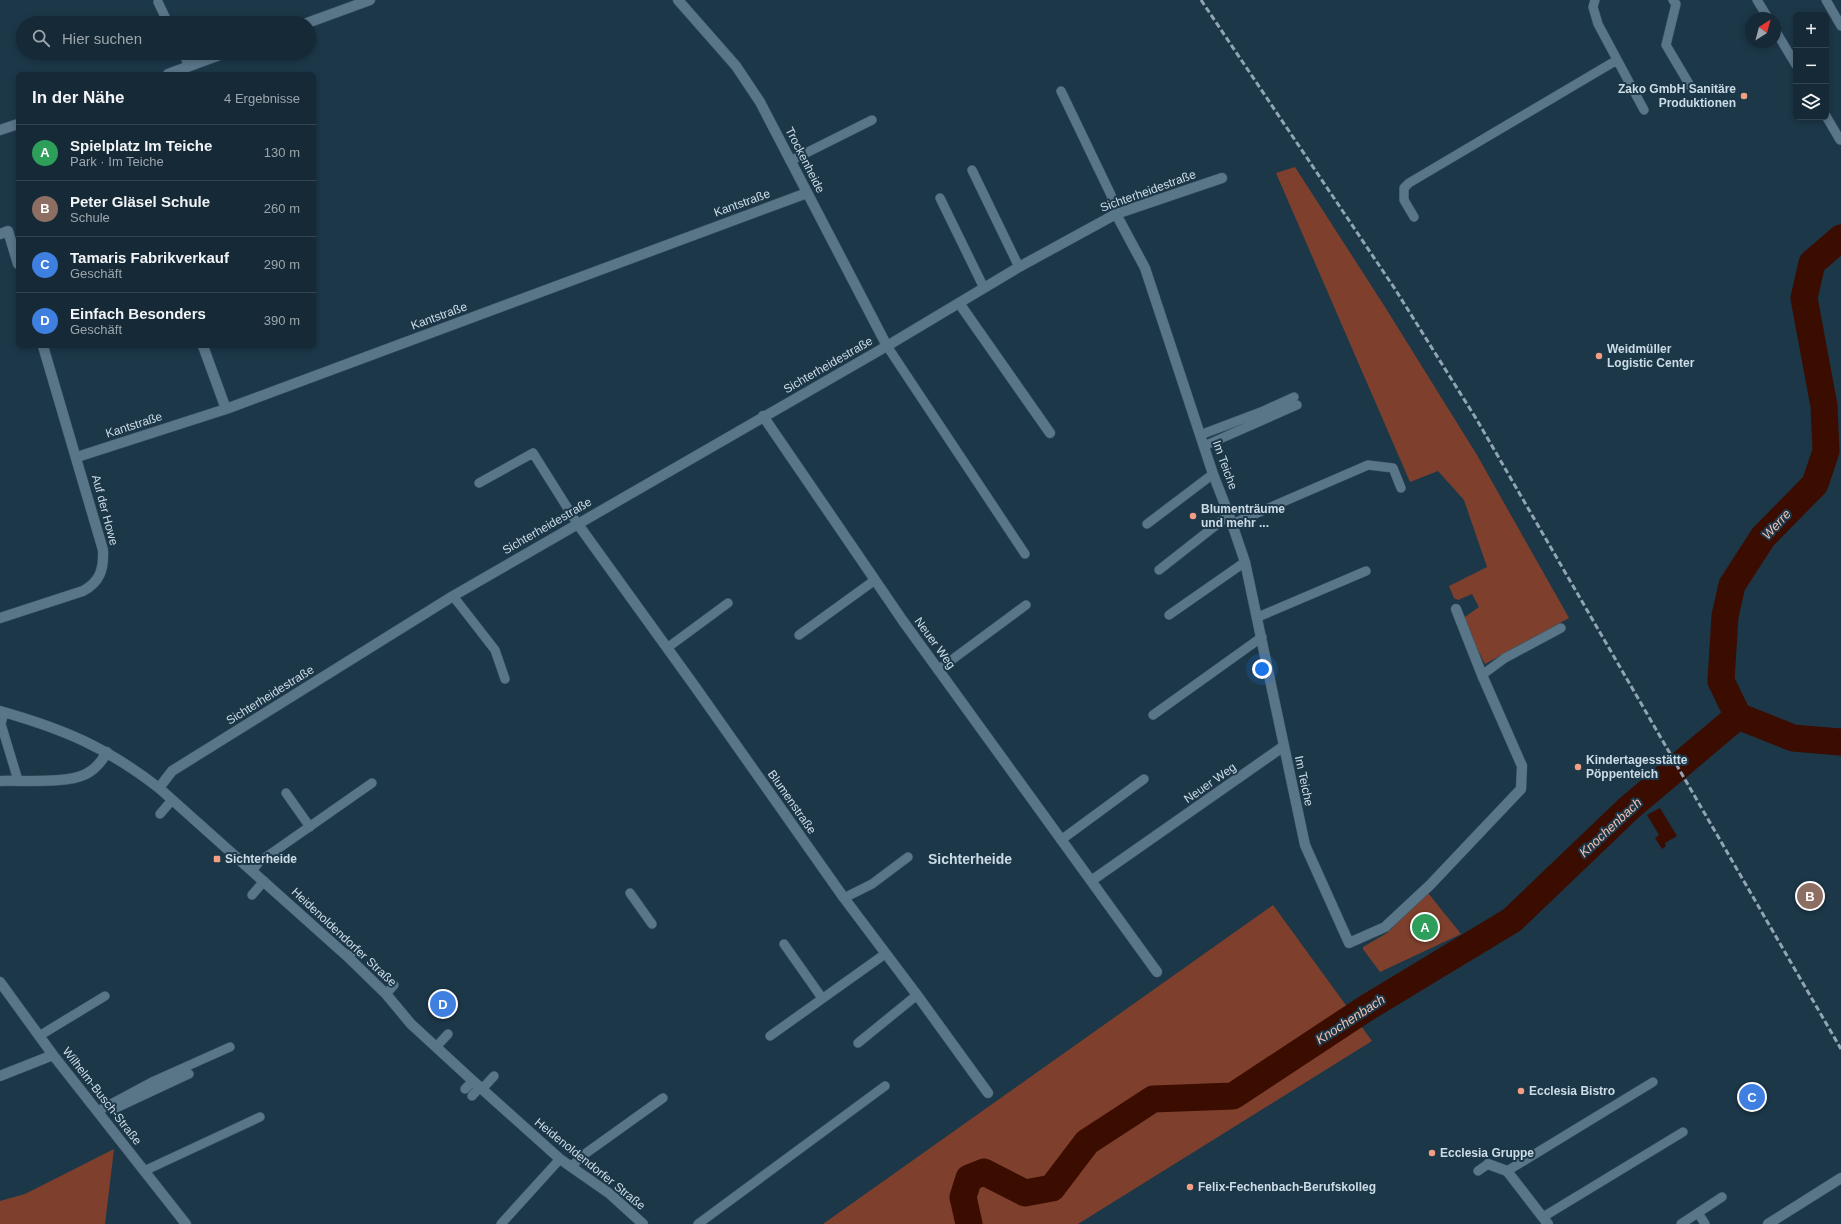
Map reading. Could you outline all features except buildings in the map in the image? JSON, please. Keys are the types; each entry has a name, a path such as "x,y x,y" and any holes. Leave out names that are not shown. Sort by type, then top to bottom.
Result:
{"street":[{"path":"316,20 370,0"},
{"name":"Trockenheide","path":"678,0 736,66 760,102 887,346"},
{"path":"173,72 206,60"},
{"path":"0,130 16,125"},
{"name":"Sichterheidestraße","path":"159,788 172,771 453,596 577,523 887,346 1019,267 1116,214 1222,178"},
{"name":"Kantstraße","path":"77,457 226,409 807,193"},
{"name":"Im Teiche","path":"1116,214 1145,268 1213,474 1245,562 1258,617 1304,845 1349,943 1385,927 1430,885 1521,789 1522,766 1482,675 1456,608"},
{"path":"0,234 8,231 16,257"},
{"path":"959,303 1050,433"},
{"name":"Auf der Howe","path":"0,618 83,591 93,586 104,564 103,550 77,457 44,348"},
{"path":"205,348 226,409"},
{"name":"Neuer Weg","path":"763,416 938,670 1158,972"},
{"name":"Blumenstraße","path":"577,523 844,898 988,1093"},
{"name":"Heidenoldendorfer Straße","path":"2,712 54,728 107,752 134,769 159,788 264,881 352,953 411,1024 478,1086 560,1159 610,1194 643,1224"},
{"name":"Neuer Weg","path":"1091,881 1284,746"},
{"path":"0,781 64,780 86,774 101,762 107,752"},
{"name":"Wilhelm-Busch-Straße","path":"0,982 53,1055 186,1224"},
{"path":"0,1076 53,1055"},
{"path":"1488,1164 1507,1170 1545,1220"},
{"path":"1768,1224 1841,1178"}],"lane":[{"path":"1595,0 1594,7 1598,24 1644,110"},
{"path":"1673,0 1676,4 1666,45 1692,89"},
{"path":"1758,0 1765,12"},
{"path":"1826,0 1841,26"},
{"path":"158,2 165,16"},
{"path":"1781,40 1793,60"},
{"path":"186,60 189,66"},
{"path":"1414,218 1404,200 1404,188 1409,183 1618,60"},
{"path":"1061,91 1111,195 1116,214"},
{"path":"790,160 872,120"},
{"path":"1828,120 1840,140 1841,138"},
{"path":"972,170 1019,267"},
{"path":"940,198 984,288"},
{"path":"887,346 1025,554"},
{"path":"1200,435 1261,412 1296,401 1204,446"},
{"path":"479,483 533,453 577,523"},
{"path":"1159,570 1231,520 1368,465 1393,468 1401,488"},
{"path":"1146,524 1213,474"},
{"path":"1169,615 1245,562"},
{"path":"1258,617 1366,571"},
{"path":"799,635 875,580"},
{"path":"453,596 495,650 505,678"},
{"path":"667,648 728,603"},
{"path":"938,670 1026,605"},
{"path":"1482,675 1505,658 1561,628"},
{"path":"1153,715 1262,637"},
{"path":"2,712 1,724 18,780"},
{"path":"1061,840 1144,779"},
{"path":"252,870 259,862 372,783"},
{"path":"286,793 310,827"},
{"path":"160,814 172,800"},
{"path":"844,898 872,884 908,857"},
{"path":"252,895 264,881"},
{"path":"630,892 652,924"},
{"path":"784,944 822,998"},
{"path":"770,1036 885,954"},
{"path":"386,994 394,985"},
{"path":"858,1043 917,995"},
{"path":"39,1036 105,996"},
{"path":"436,1047 448,1034"},
{"path":"100,1113 154,1081 230,1047"},
{"path":"100,1113 189,1074"},
{"path":"469,1092 494,1076"},
{"path":"1507,1170 1653,1082"},
{"path":"698,1224 885,1086"},
{"path":"571,1167 582,1156 663,1098"},
{"path":"144,1171 260,1117"},
{"path":"1545,1220 1683,1132"},
{"path":"501,1224 560,1159"},
{"path":"1478,1171 1488,1164"},
{"path":"1681,1224 1722,1197"},
{"path":"1698,1213 1705,1224"}],"shaded area":[{"path":"1295,167 1385,307 1477,455 1569,618 1485,664 1462,619 1479,607 1472,594 1458,600 1454,598 1449,586 1487,567 1464,500 1438,471 1410,482 1276,173"},
{"path":"1660,808 1677,836 1665,843 1666,846 1662,849 1655,838 1659,835 1647,815"},
{"path":"1428,893 1461,934 1380,972 1363,947 1387,933"},
{"path":"1273,905 1372,1041 1078,1224 823,1224"},
{"path":"114,1149 105,1224 0,1224 0,1201 25,1194"}],"waterway":[{"name":"Werre","path":"1841,238 1812,263 1804,298 1824,406 1826,451 1815,484 1763,537 1732,585 1725,616 1721,681 1738,716 1793,738 1841,742"},
{"name":"Knochenbach","path":"969,1224 963,1197 969,1178 984,1172 1025,1193 1052,1188 1087,1142 1153,1099 1233,1096 1368,1007 1512,920 1629,808 1738,716"}],"railway":[{"path":"1201,0 1395,289 1477,420 1841,1049"}],"place":[{"name":"Zako GmbH Sanitäre Produktionen","path":"1744,96"},
{"name":"Weidmüller Logistic Center","path":"1599,356"},
{"name":"Blumenträume und mehr ...","path":"1193,516"},
{"name":"Kindertagesstätte Pöppenteich","path":"1578,767"},
{"name":"Sichterheide","path":"217,859"},
{"name":"Peter Gläsel Schule","path":"1810,896"},
{"name":"Spielplatz Im Teiche","path":"1425,927"},
{"name":"Einfach Besonders","path":"443,1004"},
{"name":"Ecclesia Bistro","path":"1521,1091"},
{"name":"Tamaris Fabrikverkauf","path":"1752,1097"},
{"name":"Ecclesia Gruppe","path":"1432,1153"},
{"name":"Felix-Fechenbach-Berufskolleg","path":"1190,1187"}],"district":[{"name":"Sichterheide","path":"970,859"}]}
